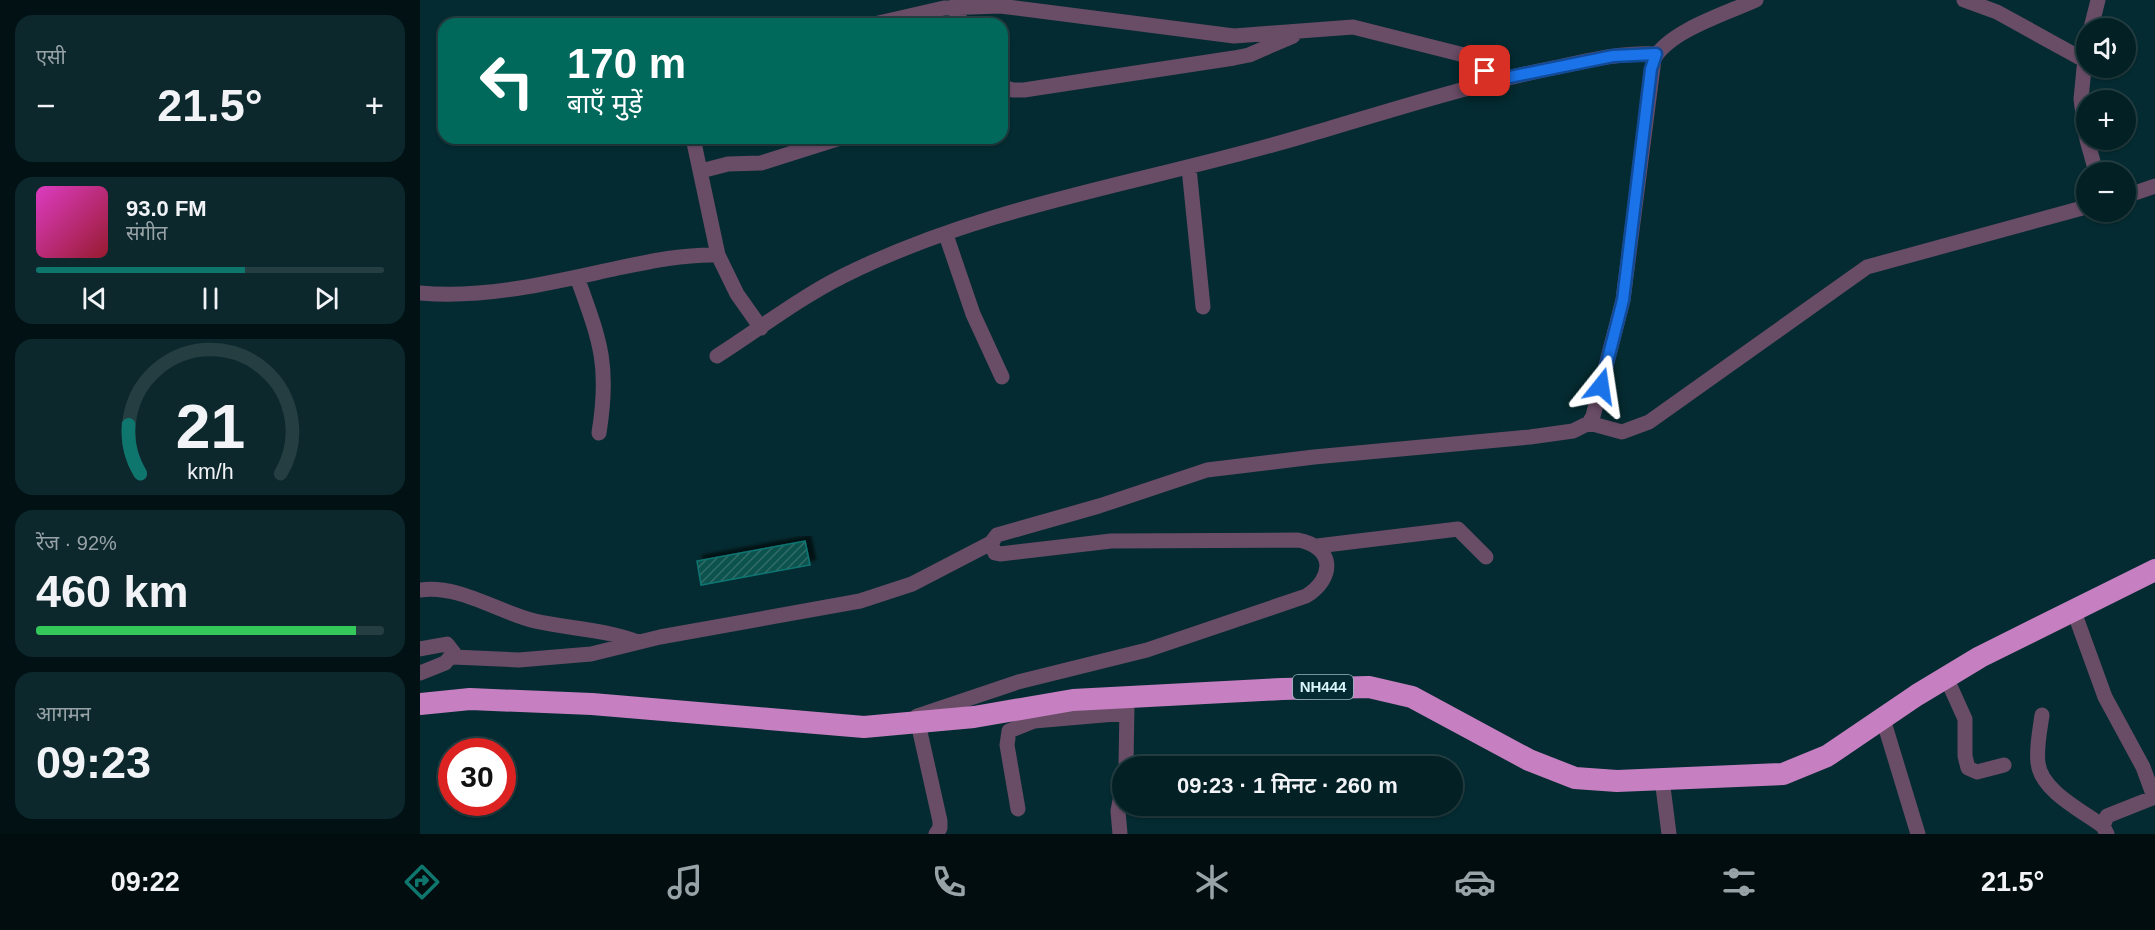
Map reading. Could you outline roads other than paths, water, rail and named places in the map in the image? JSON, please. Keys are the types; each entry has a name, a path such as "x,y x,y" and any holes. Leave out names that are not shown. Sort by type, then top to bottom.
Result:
{"highway":[{"name":"NH444","path":"420,704 470,699 510,700 694,711 864,727 974,717 1073,700 1127,705 1339,686 1390,690 1432,707 1491,741 1556,773 1595,781 1783,774 1827,756 1946,676 2073,609 2155,570"}],"street":[{"path":"420,673 445,663 453,657 499,660 580,656 638,642 860,601 912,584 991,543 997,535 1099,506 1207,470 1314,457 1530,437 1573,431 1589,423 1593,416 1623,300 1651,69 1656,54 1684,32 1756,0"},
{"path":"1964,0 1997,12 2076,50"},
{"path":"2094,18 2098,0"},
{"path":"902,18 953,7 999,6 1234,36 1301,32 1337,27 1366,28 1464,55 1495,80"},
{"path":"953,7 959,18"},
{"path":"1008,89 1024,90 1234,58 1249,55 1301,32"},
{"path":"717,356 842,276 946,234 1050,201 1189,168 1495,80 1613,56 1656,54"},
{"path":"694,144 718,255 737,294 761,328"},
{"path":"700,171 728,164 761,163 810,144"},
{"path":"1189,168 1203,307"},
{"path":"2136,193 2155,186"},
{"path":"1589,423 1622,432 1649,422 1867,267 2076,210"},
{"path":"946,234 973,314 1002,377"},
{"path":"420,292 469,295 677,258 718,255"},
{"path":"577,277 603,358 604,399 599,433"},
{"path":"991,543 995,553 1000,554 1072,544 1133,540 1298,540 1317,546 1458,529 1486,557"},
{"path":"894,725 987,691 1147,650 1306,596 1320,586 1325,577 1326,561 1317,546"},
{"path":"420,590 445,591 534,621 608,631 638,642"},
{"path":"2073,609 2105,698 2143,767 2154,797 2110,814 2104,820 2105,831"},
{"path":"420,649 447,644 452,649 453,657"},
{"path":"1946,676 1965,719 1965,756 1968,768 1977,772 2004,765"},
{"path":"1018,809 1007,745 1009,731 1034,721 1127,705 1126,756"},
{"path":"2042,715 2037,760 2040,771 2058,797 2081,809 2105,831"},
{"path":"1883,719 1918,834"},
{"path":"918,723 940,821 940,828 936,834"},
{"path":"1662,778 1669,834"},
{"path":"1118,816 1120,834"}]}
